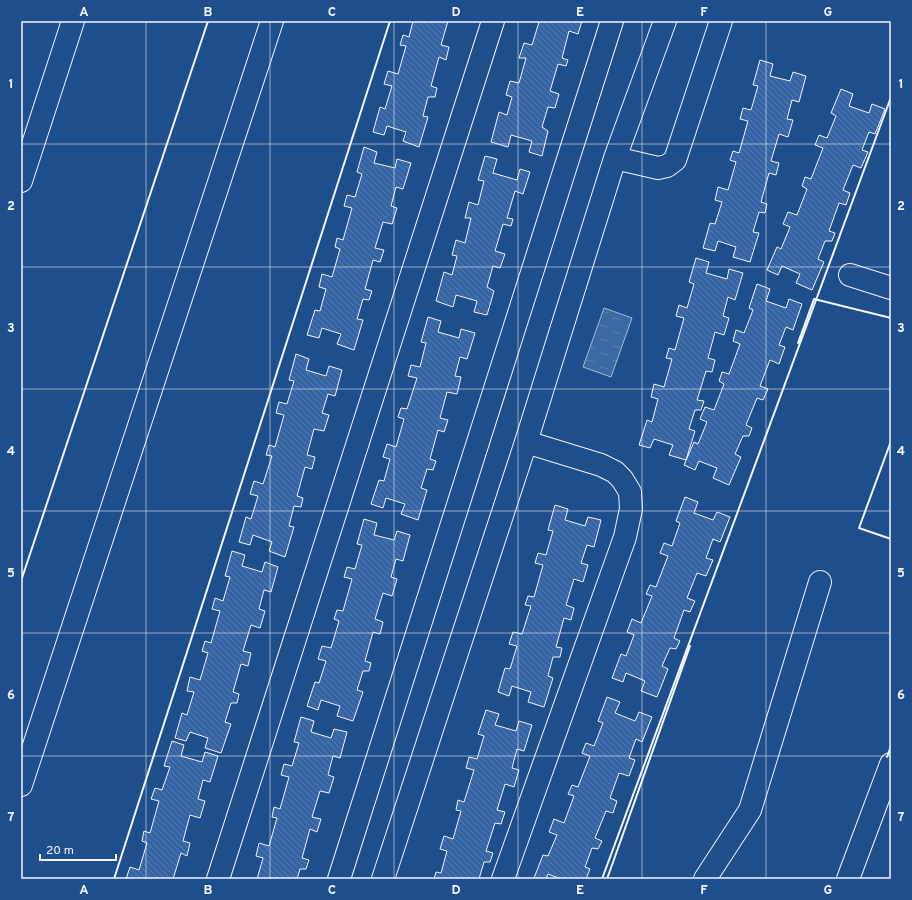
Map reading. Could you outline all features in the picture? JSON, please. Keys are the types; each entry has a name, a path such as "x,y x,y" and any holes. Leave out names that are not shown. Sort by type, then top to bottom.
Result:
{"street":[{"path":"21,181 73,21"},
{"path":"21,785 272,21"},
{"path":"218,879 493,21"},
{"path":"339,879 612,21"},
{"path":"383,879 526,442 615,158 665,21"},
{"path":"615,158 658,168 667,166 675,160 721,21"},
{"path":"850,275 891,288"},
{"path":"503,879 625,537 631,509 630,492 622,479 615,472 601,465 526,442"},
{"path":"705,879 750,810 820,582"},
{"path":"848,879 885,796 891,764"}],"water":[{"path":"604,308 632,318 611,377 583,367"}],"building":[{"path":"413,21 448,21 441,45 449,47 446,60 439,57 431,86 437,88 435,97 428,97 423,116 428,117 419,147 403,141 406,132 387,126 384,135 373,132 380,107 385,109 392,86 384,84 388,71 398,74 406,46 400,45 403,35 409,37"},
{"path":"537,21 582,21 578,34 569,31 562,58 568,60 566,66 558,64 550,91 559,94 555,108 548,107 542,127 548,131 542,156 529,152 532,141 511,135 508,147 491,142 499,112 507,115 512,97 506,95 510,81 519,83 526,58 519,58 524,43 532,45 539,22"},
{"path":"760,60 773,64 770,76 790,81 793,72 806,76 799,102 792,100 787,119 793,120 788,137 779,134 771,161 779,163 776,175 769,173 761,202 767,204 765,213 759,212 753,232 759,233 750,262 733,257 736,247 718,241 715,251 703,248 710,223 715,224 722,202 715,200 718,187 728,190 736,162 730,160 733,151 739,153 748,121 740,119 743,108 751,110 758,86 753,85"},
{"path":"841,89 853,94 849,106 869,113 872,104 885,109 875,134 869,132 862,150 868,152 861,168 853,165 843,190 850,193 846,205 839,203 829,231 835,233 832,241 825,241 818,259 824,262 812,290 796,283 800,274 782,266 778,275 767,270 777,247 781,249 790,227 783,224 788,212 797,215 807,189 802,186 805,177 811,179 823,148 815,145 819,135 827,138 836,116 831,113"},
{"path":"364,147 377,152 374,163 395,168 397,159 411,163 403,189 396,187 391,206 397,208 392,224 383,222 375,248 384,250 380,262 373,260 365,289 372,291 369,300 363,299 357,319 363,320 354,350 337,344 341,334 322,328 319,338 307,335 315,310 320,311 326,289 319,287 322,274 332,277 340,249 335,247 337,238 343,240 352,208 344,206 347,195 355,197 362,174 357,172"},
{"path":"485,156 497,159 493,173 517,180 520,169 530,172 523,194 515,191 507,218 513,219 511,226 503,224 495,251 505,254 500,268 493,266 487,287 494,291 487,315 474,312 477,301 456,295 453,307 436,301 444,272 452,275 457,256 452,255 456,240 465,243 471,218 465,218 469,202 478,205 484,181 478,180"},
{"path":"696,258 709,262 706,273 727,279 729,269 743,273 735,300 728,297 723,316 729,318 724,335 715,332 708,358 715,360 712,372 706,371 697,400 704,401 701,410 695,410 689,429 695,431 686,460 669,455 673,445 654,439 650,448 639,445 647,420 652,422 658,399 651,397 654,384 664,387 672,359 666,358 669,348 675,350 684,318 676,316 679,305 687,308 694,284 689,282"},
{"path":"757,284 770,289 766,301 786,308 789,299 802,304 793,330 786,327 779,345 785,347 779,364 770,360 760,386 768,389 763,400 757,398 746,425 752,428 749,436 743,436 735,454 741,457 729,485 713,478 717,468 699,461 695,470 684,465 694,442 698,444 707,422 700,419 705,407 714,410 724,384 719,381 722,372 729,374 740,344 733,341 736,330 744,333 753,310 749,308"},
{"path":"428,317 441,321 438,332 459,338 461,329 475,333 467,359 460,357 455,376 461,377 457,394 447,392 440,418 448,420 444,432 438,430 430,459 436,461 433,470 427,469 421,488 427,490 418,520 401,514 405,504 386,498 383,508 371,504 379,480 384,481 390,459 383,457 387,444 396,447 404,419 398,417 401,408 407,409 417,378 408,376 411,365 420,367 426,343 421,342"},
{"path":"296,354 309,359 306,370 326,376 329,366 342,370 335,396 328,394 322,413 329,415 324,431 314,429 307,455 315,457 312,469 305,467 297,496 303,498 301,507 294,506 289,526 294,527 285,557 269,551 272,542 253,535 250,545 239,542 246,517 251,519 258,496 250,494 254,481 263,484 272,456 266,455 269,445 275,447 284,415 276,413 279,402 287,404 294,381 289,380"},
{"path":"685,497 698,502 694,513 713,520 717,512 730,517 720,542 713,539 706,558 713,560 706,576 697,573 687,598 695,601 690,612 684,610 674,638 680,641 676,649 670,648 662,666 668,669 657,697 641,691 645,681 626,673 623,682 612,678 621,654 626,656 634,635 627,632 632,619 641,623 652,596 646,594 650,585 656,587 668,556 660,553 664,543 672,546 680,523 676,521"},
{"path":"555,505 568,509 565,520 585,526 588,517 601,520 594,547 587,545 581,563 588,565 583,582 574,579 566,605 574,608 571,620 564,618 556,647 562,648 560,657 553,657 548,676 553,678 544,707 528,702 531,692 512,686 509,696 498,692 505,668 510,669 517,646 509,644 513,632 522,634 531,606 525,605 528,596 534,597 543,565 535,563 538,553 546,555 553,531 548,530"},
{"path":"364,519 377,523 374,535 394,540 397,531 410,535 403,561 396,559 391,577 397,579 392,596 383,593 375,619 383,622 380,634 373,632 365,661 371,663 369,671 363,671 357,690 363,692 353,721 337,716 340,706 321,700 318,710 307,706 315,682 319,683 326,661 318,659 322,646 331,648 339,621 334,619 337,610 343,611 352,579 344,577 347,567 355,569 362,545 357,544"},
{"path":"232,551 245,555 242,566 262,572 265,562 278,567 271,592 264,590 259,609 265,611 260,628 251,625 243,651 251,653 248,666 241,664 233,692 239,694 237,703 231,703 225,722 231,724 221,753 205,748 208,738 190,732 186,741 175,738 182,713 187,715 194,692 187,691 190,677 200,680 208,653 202,651 205,641 211,643 220,611 212,609 215,598 223,601 230,577 225,576"},
{"path":"607,697 620,702 615,713 635,721 639,712 652,717 642,742 636,739 629,758 635,760 629,776 619,773 610,798 617,801 613,813 606,811 595,838 602,841 598,849 592,848 585,867 590,869 586,879 561,879 548,874 546,879 536,879 534,878 543,855 548,856 557,835 549,832 554,819 564,823 574,796 568,794 572,785 578,787 590,756 582,753 586,743 594,746 603,723 598,721"},
{"path":"486,710 499,714 495,725 516,731 519,721 532,725 524,751 517,749 512,768 519,770 514,787 505,784 497,810 505,812 501,824 495,823 486,851 493,853 490,862 484,862 479,879 434,879 436,872 441,873 447,851 440,849 444,836 453,839 461,811 456,810 458,800 464,802 474,770 466,768 469,757 477,759 484,736 478,734"},
{"path":"301,717 314,721 311,732 331,738 334,729 347,732 340,758 333,756 328,775 334,777 329,793 320,791 312,817 321,819 317,832 310,829 302,858 309,860 306,869 300,869 297,879 257,879 263,858 256,856 259,843 269,846 277,818 272,817 274,807 280,809 289,777 281,775 284,764 292,766 299,743 294,742"},
{"path":"172,741 184,745 181,756 202,762 205,752 218,756 210,782 203,780 198,799 205,801 200,818 190,815 183,841 190,843 187,856 181,853 173,879 126,879 130,867 139,870 147,843 142,841 144,831 150,833 159,801 151,799 155,788 162,790 170,767 164,766"}],"wall":[{"path":"21,581 208,21"},
{"path":"114,879 390,21"},
{"path":"602,879 891,97"},
{"path":"798,343 814,299 891,318"},
{"path":"891,441 859,528 891,539"},
{"path":"607,879 690,646"},
{"path":"887,757 891,746"}]}
